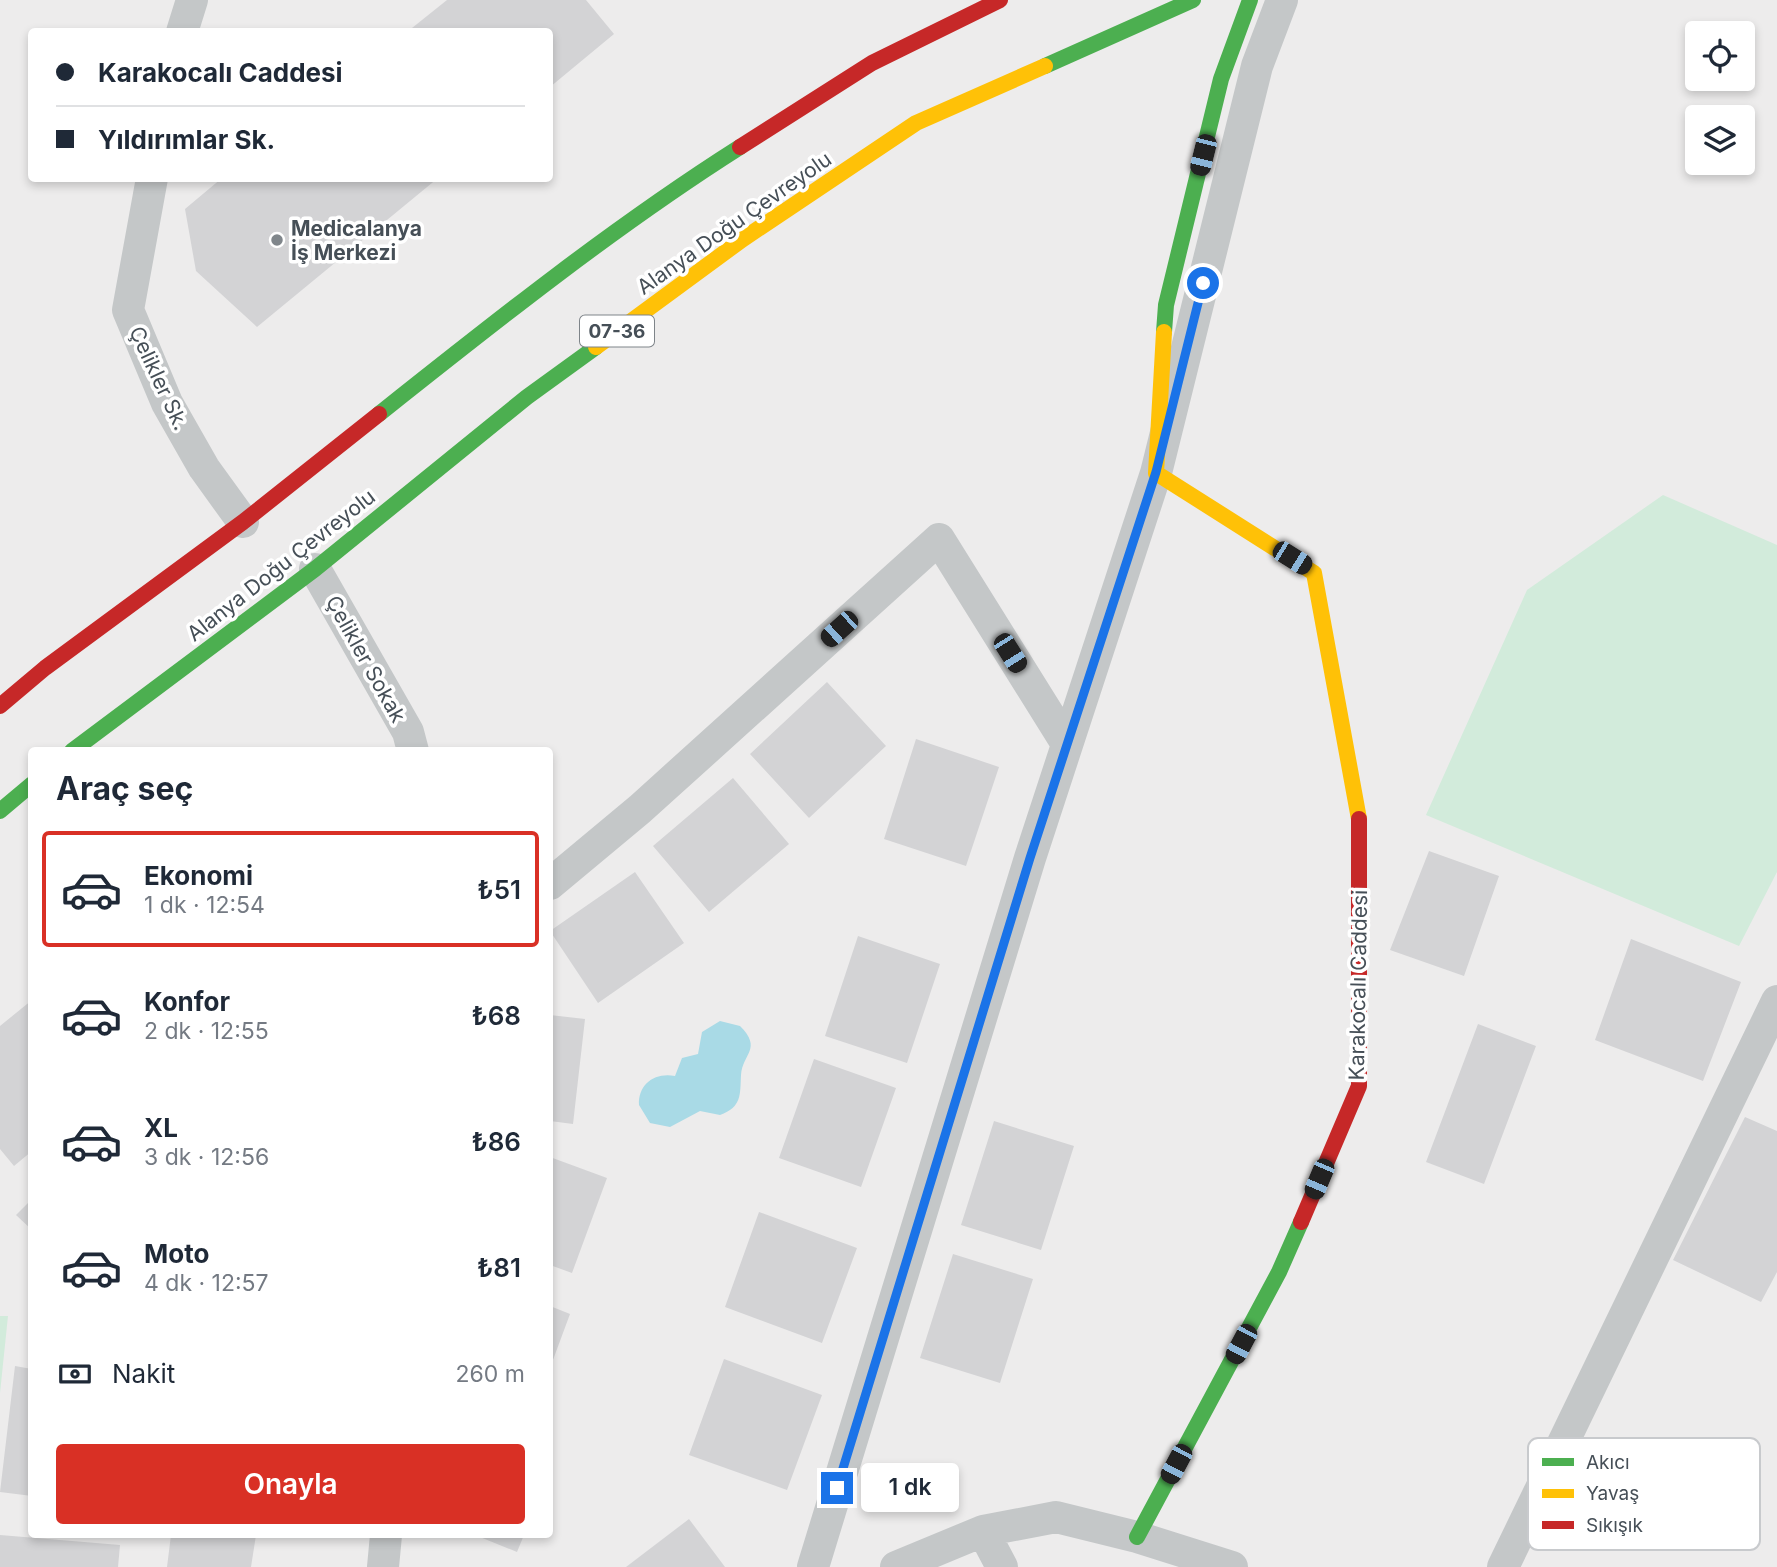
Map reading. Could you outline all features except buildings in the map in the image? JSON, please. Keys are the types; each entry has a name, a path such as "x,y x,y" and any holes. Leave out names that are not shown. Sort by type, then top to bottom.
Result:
{"main road":[{"path":"0,706 45,668 243,522 468,343 683,183 872,63 1000,0"},
{"name":"Alanya Doğu Çevreyolu","path":"77,747 315,569 538,389 743,239 916,124 1193,0"},
{"path":"1156,472 1166,306 1221,79 1250,0"},
{"name":"Karakocalı Caddesi","path":"1137,1537 1279,1272 1359,1086 1360,827 1314,573 1156,472"},
{"path":"0,811 28,787"}],"street":[{"path":"183,28 192,0"},
{"path":"813,1567 1067,744 1156,472 1258,66 1282,0"},
{"name":"Çelikler Sk.","path":"151,182 128,310 167,403 204,468 243,522"},
{"path":"553,882 640,809 939,539 1067,744"},
{"name":"Çelikler Sokak","path":"315,569 408,732 412,747"},
{"path":"1565,1438 1777,1001"},
{"path":"1503,1567 1528,1515"},
{"path":"897,1567 983,1531 1056,1517 1137,1537 1232,1567"},
{"path":"983,1531 1002,1567"},
{"path":"383,1567 386,1538"}],"green space":[{"path":"1663,495 1777,545 1777,872 1739,946 1426,815 1527,590"},
{"path":"0,1316 8,1316 0,1393"}],"water":[{"path":"720,1021 740,1026 750,1040 750,1051 742,1068 740,1094 736,1104 720,1115 700,1111 670,1127 650,1123 639,1105 641,1091 655,1078 675,1076 682,1058 698,1054 702,1032"}],"traffic: fast":[{"path":"1045,66 1193,0"},
{"path":"1164,332 1166,305 1221,79 1250,0"},
{"path":"379,414 601,242 740,147"},
{"path":"77,747 315,569 527,397 596,347"},
{"path":"0,811 28,787"},
{"path":"1137,1537 1279,1272 1301,1222"}],"traffic: slow":[{"path":"596,347 743,239 916,123 1045,66"},
{"path":"1164,332 1156,473 1314,573 1359,819"}],"traffic: jam":[{"path":"740,147 872,63 1000,0"},
{"path":"0,706 45,668 243,522 379,414"},
{"path":"1301,1222 1359,1086 1359,819"}],"place":[{"name":"Medicalanya İş Merkezi","path":"277,240"}],"route":[{"path":"837,1488 1030,858 1156,472 1203,283"}]}
